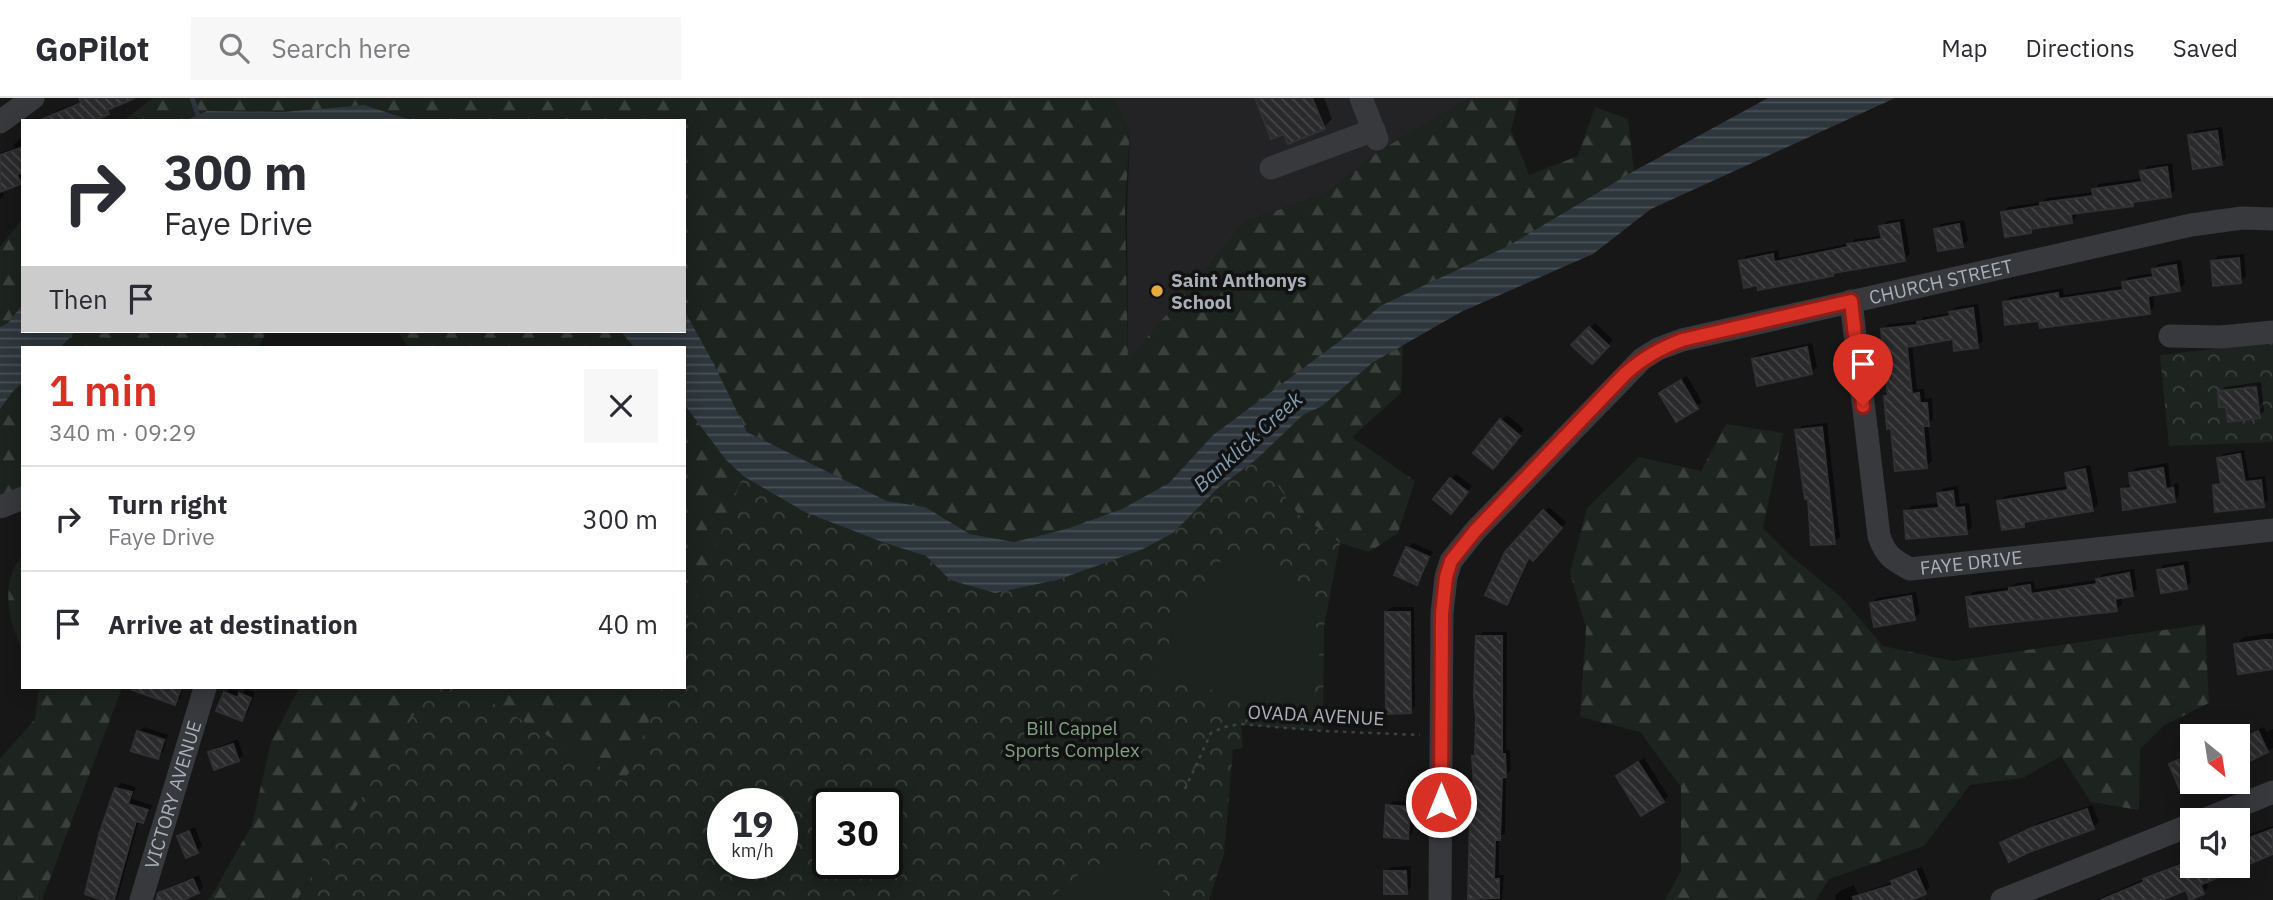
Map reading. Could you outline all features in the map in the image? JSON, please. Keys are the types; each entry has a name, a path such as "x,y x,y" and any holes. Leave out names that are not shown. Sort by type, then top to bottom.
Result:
{"street":[{"path":"0,122 33,98"},
{"path":"1271,168 1375,135 1361,98"},
{"name":"CHURCH STREET","path":"1440,900 1442,614 1446,577 1451,561 1475,531 1642,359 1658,349 1682,340 2192,225 2242,218 2273,219"},
{"name":"FAYE DRIVE","path":"1851,301 1879,536 1891,559 1910,569 2273,530"},
{"path":"2170,336 2221,337 2273,332"},
{"path":"0,507 21,499"},
{"name":"VICTORY AVENUE","path":"141,900 205,689"},
{"path":"2233,808 2273,792"},
{"path":"2002,900 2180,829"}],"path":[{"name":"OVADA AVENUE","path":"1185,789 1211,733 1224,727 1241,724 1441,736"}],"shaded area":[{"name":"Saint Anthonys School","path":"1113,98 1471,98 1379,151 1327,193 1246,221 1128,361 1127,208 1130,132"}],"green space":[{"path":"153,98 1113,98 1130,132 1125,207 1128,360 1246,221 1327,193 1379,151 1471,98 1519,98 1511,130 1529,175 1578,156 1595,107 1628,119 1634,171 1508,246 1380,306 1341,340 1213,435 1169,483 1122,509 1066,529 1014,542 970,534 925,507 887,501 747,432 686,314 686,119 408,119 364,105 283,112 207,111 189,119 126,119"},
{"path":"21,221 21,307 8,323 0,327 0,247"},
{"path":"74,333 266,333 259,346 62,346"},
{"path":"399,333 622,333 633,346 407,346"},
{"path":"2273,342 2273,442 2169,446 2160,355"},
{"name":"Bill Cappel Sports Complex","path":"1403,345 1401,393 1352,437 1415,481 1398,533 1369,552 1340,543 1298,514 1278,487 1047,900 798,878 798,788 707,788 707,870 336,838 297,900 209,900 252,825 271,742 298,689 686,689 686,407 726,460 743,477 950,580 1258,458 1303,415 1322,405 1372,363"},
{"path":"21,385 21,499 0,507 0,409"},
{"path":"1726,424 1783,433 1763,528 1793,558 1841,597 1883,646 1952,661 2205,624 2209,703 2163,726 2140,749 2139,810 2091,802 2061,756 2023,778 1970,785 1924,846 1829,879 1816,900 1665,900 1681,871 1681,787 1640,732 1580,717 1586,628 1570,573 1587,508 1639,457 1701,471"},
{"name":"Bill Cappel Sports Complex","path":"1258,458 1298,514 1340,543 1324,626 1323,731 1241,725 1243,748 1233,750 1224,854 1209,900 297,900 430,689 470,689 625,782 662,689 686,689 686,624 743,476 805,512 926,556 950,580 1057,580 1141,550 1173,533 1218,488"},
{"path":"1230,549 1256,558 1309,600 1321,645 1308,716 1157,675 1180,614"},
{"path":"21,558 21,648 8,601 11,576"},
{"path":"39,689 122,689 42,900 0,900 0,759 35,719"},
{"path":"1154,846 1165,900 1047,900 1086,869"}],"water":[{"name":"Banklick Creek","path":"1768,98 1895,98 1651,209 1593,254 1461,312 1372,363 1322,406 1303,415 1258,458 1218,488 1173,533 1141,550 1057,580 995,593 950,580 926,556 805,512 743,476 726,460 686,407 686,346 633,346 622,333 686,333 686,314 747,432 887,501 925,507 970,534 1014,542 1066,529 1122,509 1169,483 1213,435 1341,340 1380,306 1508,246 1634,171"},
{"path":"364,105 408,119 189,119 207,111 283,112"},
{"path":"21,307 21,333 74,333 62,346 21,346 21,385 0,409 0,327 8,323"}],"building":[{"path":"79,98 135,98 107,110 109,114 98,119 43,119 81,103"},
{"path":"1255,98 1312,98 1325,129 1288,144 1284,134 1271,139"},
{"path":"2217,131 2222,165 2193,169 2188,135"},
{"path":"21,148 21,173 17,174 21,184 0,192 0,155"},
{"path":"2167,167 2171,197 2133,202 2133,206 2071,214 2072,223 2031,229 2031,233 2005,237 2001,212 2040,206 2040,203 2093,196 2092,189 2142,182 2140,171"},
{"path":"1899,223 1905,261 1833,273 1833,276 1758,290 1757,285 1744,288 1739,261 1773,254 1774,262 1848,247 1847,244 1882,239 1879,226"},
{"path":"1959,224 1963,247 1938,251 1934,229"},
{"path":"2239,258 2241,283 2213,286 2211,261"},
{"path":"2176,265 2180,291 2148,296 2150,314 2040,328 2039,321 2005,325 2003,302 2058,293 2059,299 2123,290 2122,282 2153,277 2152,269"},
{"path":"1973,308 1978,348 1954,351 1953,339 1907,347 1912,394 1919,393 1920,403 1927,403 1929,426 1923,426 1927,468 1895,471 1891,428 1887,429 1884,396 1888,396 1881,329 1918,325 1917,322 1950,316 1949,312"},
{"path":"1589,327 1609,346 1592,364 1571,345"},
{"path":"1807,347 1812,374 1757,386 1752,359"},
{"path":"1681,380 1698,409 1676,422 1659,393"},
{"path":"2256,387 2260,418 2228,422 2226,407 2219,407 2218,391"},
{"path":"1500,419 1520,436 1493,469 1473,453"},
{"path":"1822,427 1835,544 1811,545 1808,499 1805,499 1795,430"},
{"path":"2240,454 2245,482 2261,480 2264,507 2215,512 2213,485 2221,484 2217,458"},
{"path":"2163,468 2166,489 2173,488 2175,502 2123,510 2121,489 2131,488 2129,473"},
{"path":"2085,469 2093,511 2024,522 2024,527 2002,530 1997,501 2068,490 2065,473"},
{"path":"1450,478 1468,492 1451,514 1433,499"},
{"path":"1953,491 1955,508 1964,507 1967,534 1906,539 1904,511 1939,508 1937,493"},
{"path":"1543,510 1562,528 1533,561 1529,557 1507,605 1485,595 1505,552"},
{"path":"1406,547 1429,557 1417,585 1394,575"},
{"path":"2183,566 2187,589 2161,593 2157,570"},
{"path":"2129,573 2133,596 2115,599 2117,611 1970,627 1966,597 2030,585 2031,594 2097,584 2096,579"},
{"path":"1911,596 1915,620 1874,627 1870,603"},
{"path":"1385,612 1410,612 1411,713 1386,714"},
{"path":"1476,636 1502,636 1502,754 1505,754 1506,777 1502,778 1500,840 1495,840 1494,879 1499,879 1499,898 1468,899 1470,820 1474,788 1472,756 1475,756"},
{"path":"2273,640 2273,669 2238,674 2234,644"},
{"path":"132,689 181,689 175,705"},
{"path":"224,692 238,698 239,693 251,698 242,721 216,711"},
{"path":"137,731 164,740 158,759 131,751"},
{"path":"2258,731 2268,752 2250,761 2250,735"},
{"path":"233,744 239,761 214,770 208,752"},
{"path":"2180,759 2180,790 2169,764"},
{"path":"1638,762 1664,802 1641,816 1616,776"},
{"path":"115,788 132,792 128,804 148,810 143,823 136,821 114,900 104,900 85,894 99,835"},
{"path":"1386,805 1410,807 1408,839 1384,837"},
{"path":"2087,809 2094,829 2009,862 2000,843 2031,828"},
{"path":"2273,829 2273,854 2250,864 2250,838"},
{"path":"189,831 198,853 186,858 177,836"},
{"path":"2180,865 2180,878 2216,878 2200,885 2204,894 2190,900 2186,890 2162,900 2101,900 2144,882 2143,879"},
{"path":"1384,871 1406,871 1407,894 1384,894"},
{"path":"1916,871 1926,894 1911,900 1854,900 1853,897 1893,885 1891,881"},
{"path":"193,879 199,893 182,900 156,900 158,893"}],"waterway":[{"path":"192,98 198,115"}],"place":[{"name":"Saint Anthonys School","path":"1157,291"}],"route":[{"path":"1441,802 1442,614 1446,577 1451,561 1475,531 1625,374 1658,349 1682,340 1851,301 1863,406"}]}
